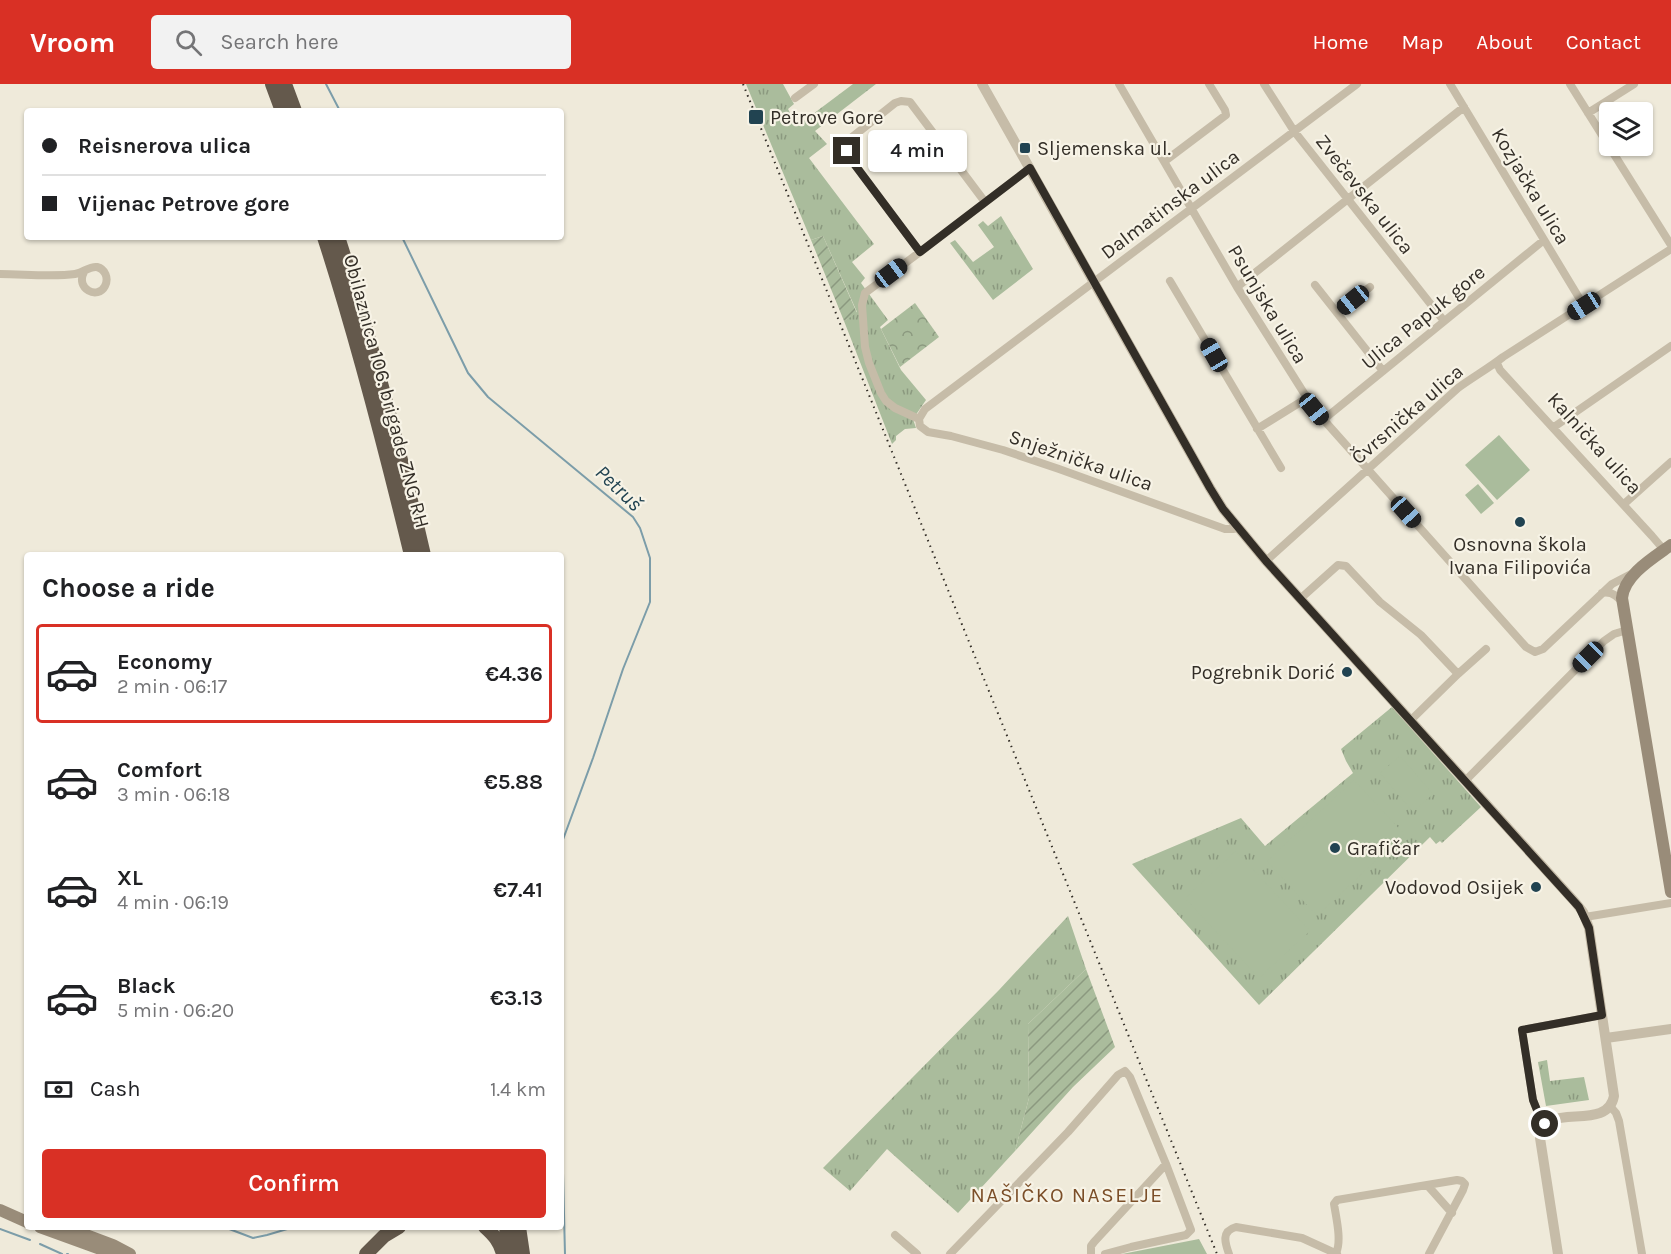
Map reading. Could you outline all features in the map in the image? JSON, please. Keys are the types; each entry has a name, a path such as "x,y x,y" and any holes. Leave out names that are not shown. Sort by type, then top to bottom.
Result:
{"highway":[{"path":"272,84 281,108"},
{"path":"285,84 295,108"},
{"name":"Obilaznica 106. brigade ZNG RH","path":"325,240 348,310 373,401 410,552"},
{"name":"Obilaznica 106. brigade ZNG RH","path":"339,240 367,331 423,552"},
{"path":"369,1253 384,1236 394,1230"},
{"path":"488,1230 496,1238 503,1254"},
{"path":"506,1230 509,1254"},
{"path":"519,1230 523,1254"}],"main road":[{"name":"Kalnička ulica","path":"1639,570 1667,548"},
{"path":"1639,570 1625,586 1623,604 1671,892"},
{"path":"0,1205 24,1212"},
{"path":"0,1210 24,1221"},
{"path":"66,1230 114,1254"},
{"path":"67,1230 113,1245 130,1254"}],"street":[{"path":"795,98 814,84"},
{"path":"982,84 1213,494 1266,561 1586,917 1614,1096 1610,1106 1597,1114 1553,1119 1542,1129 1540,1138 1558,1254"},
{"name":"Psunjska ulica","path":"1119,84 1237,287 1323,420 1526,647 1532,652 1537,652"},
{"path":"1165,161 1226,116 1209,84"},
{"name":"Zvečevska ulica","path":"1264,84 1294,131 1444,321"},
{"name":"Dalmatinska ulica","path":"919,419 925,409 1357,84"},
{"name":"Kozjačka ulica","path":"1450,84 1584,306"},
{"path":"1570,84 1671,247"},
{"path":"1588,113 1634,84"},
{"path":"920,252 849,157 847,151 851,138 882,113 901,101 910,102 985,202"},
{"path":"1237,287 1464,107"},
{"name":"Snježnička ulica","path":"1030,168 866,293 862,305 865,347 881,393 886,401 895,408 919,419 920,426 928,432 1003,450 1225,529 1238,528"},
{"name":"Ulica Papuk gore","path":"1323,420 1544,240"},
{"name":"Čvrsnička ulica","path":"1266,561 1458,388 1671,247"},
{"path":"0,274 52,274 72,274 84,272 91,267 100,268 106,274 107,282 103,289 96,292 88,291 82,284 52,274"},
{"path":"82,284 84,272"},
{"path":"1170,281 1281,468"},
{"path":"1315,285 1383,371"},
{"path":"1337,313 1370,286"},
{"path":"1554,427 1671,346"},
{"name":"Kalnička ulica","path":"1497,363 1500,370 1667,548"},
{"path":"1257,429 1307,398"},
{"path":"1624,504 1671,462"},
{"path":"1300,598 1338,565 1346,566 1380,602 1421,635 1458,674"},
{"name":"Kalnička ulica","path":"1537,652 1543,649 1615,581 1639,570"},
{"path":"1602,593 1613,594 1623,604"},
{"path":"1465,781 1604,641 1614,634 1627,630"},
{"path":"1411,720 1486,649"},
{"path":"1586,917 1671,903"},
{"path":"1547,1123 1533,1100 1522,1030 1602,1015"},
{"path":"1606,1038 1671,1029"},
{"path":"950,1254 1068,1132 1123,1071 1127,1072 1130,1077 1166,1164 1189,1224 1190,1233 1105,1254"},
{"path":"1610,1106 1619,1121 1642,1254"},
{"path":"1090,1254 1094,1242 1166,1164"},
{"path":"1229,1254 1226,1236 1228,1230 1240,1227 1292,1235 1316,1243 1337,1254 1339,1242 1334,1204 1337,1200 1457,1180 1464,1182 1465,1187 1429,1254"},
{"path":"1428,1186 1452,1213"},
{"path":"895,1235 917,1254"}],"green space":[{"path":"746,84 783,84 794,104 788,109 797,126 853,84 876,84 815,131 827,144 809,158 874,244 852,262 865,278 861,283 888,320 880,327 901,370 926,400 913,419 916,428 905,429 896,436 892,444 844,321 857,312 823,236 811,240"},
{"path":"1001,216 1033,269 993,300 950,243 955,240 973,262 994,247 978,225 983,221 988,226"},
{"path":"823,236 857,313 844,321 811,240"},
{"path":"915,303 939,337 900,367 881,329"},
{"path":"1499,435 1530,470 1497,500 1465,465"},
{"path":"1478,484 1494,503 1481,514 1465,495"},
{"path":"1392,707 1481,807 1442,843 1440,841 1436,844 1430,837 1259,1005 1132,864 1241,818 1265,846 1353,773 1341,749"},
{"path":"1400,756 1433,794 1413,812 1380,773"},
{"name":"Grafičar","path":"1354,780 1404,834 1317,916 1267,861"},
{"path":"1236,851 1310,931 1259,978 1185,898"},
{"path":"1068,916 1086,969 1028,1024 1029,1098 1015,1151 958,1213 887,1149 850,1191 823,1168 999,990"},
{"path":"1086,969 1115,1047 1073,1087 1015,1151 1029,1098 1028,1024"},
{"path":"1547,1060 1550,1081 1584,1077 1589,1100 1546,1106 1538,1062"},
{"path":"1199,1239 1207,1254 1122,1254"}],"waterway":[{"name":"Petruš","path":"326,84 338,108"},
{"name":"Petruš","path":"403,240 468,373 488,397 633,517 640,528 650,558 650,602 623,669 564,837"},
{"name":"Petruš","path":"564,1214 565,1254"},
{"path":"0,1229 30,1240"},
{"path":"232,1230 253,1238 284,1230"},
{"path":"40,1244 62,1254"}],"railway":[{"path":"743,84 1217,1254"}],"place":[{"name":"Petrove Gore","path":"756,117"},
{"name":"Sljemenska ul.","path":"1025,148"},
{"name":"Osnovna škola Ivana Filipovića","path":"1520,522"},
{"name":"Pogrebnik Dorić","path":"1347,672"},
{"name":"Grafičar","path":"1335,848"},
{"name":"Vodovod Osijek","path":"1536,887"}],"district":[{"name":"NAŠIČKO NASELJE","path":"1067,1195"}],"route":[{"path":"847,151 849,157 920,252 1030,168 1223,509 1266,561 1579,907 1586,917 1589,928 1602,1015 1522,1030 1533,1100 1547,1123 1545,1124"}]}
